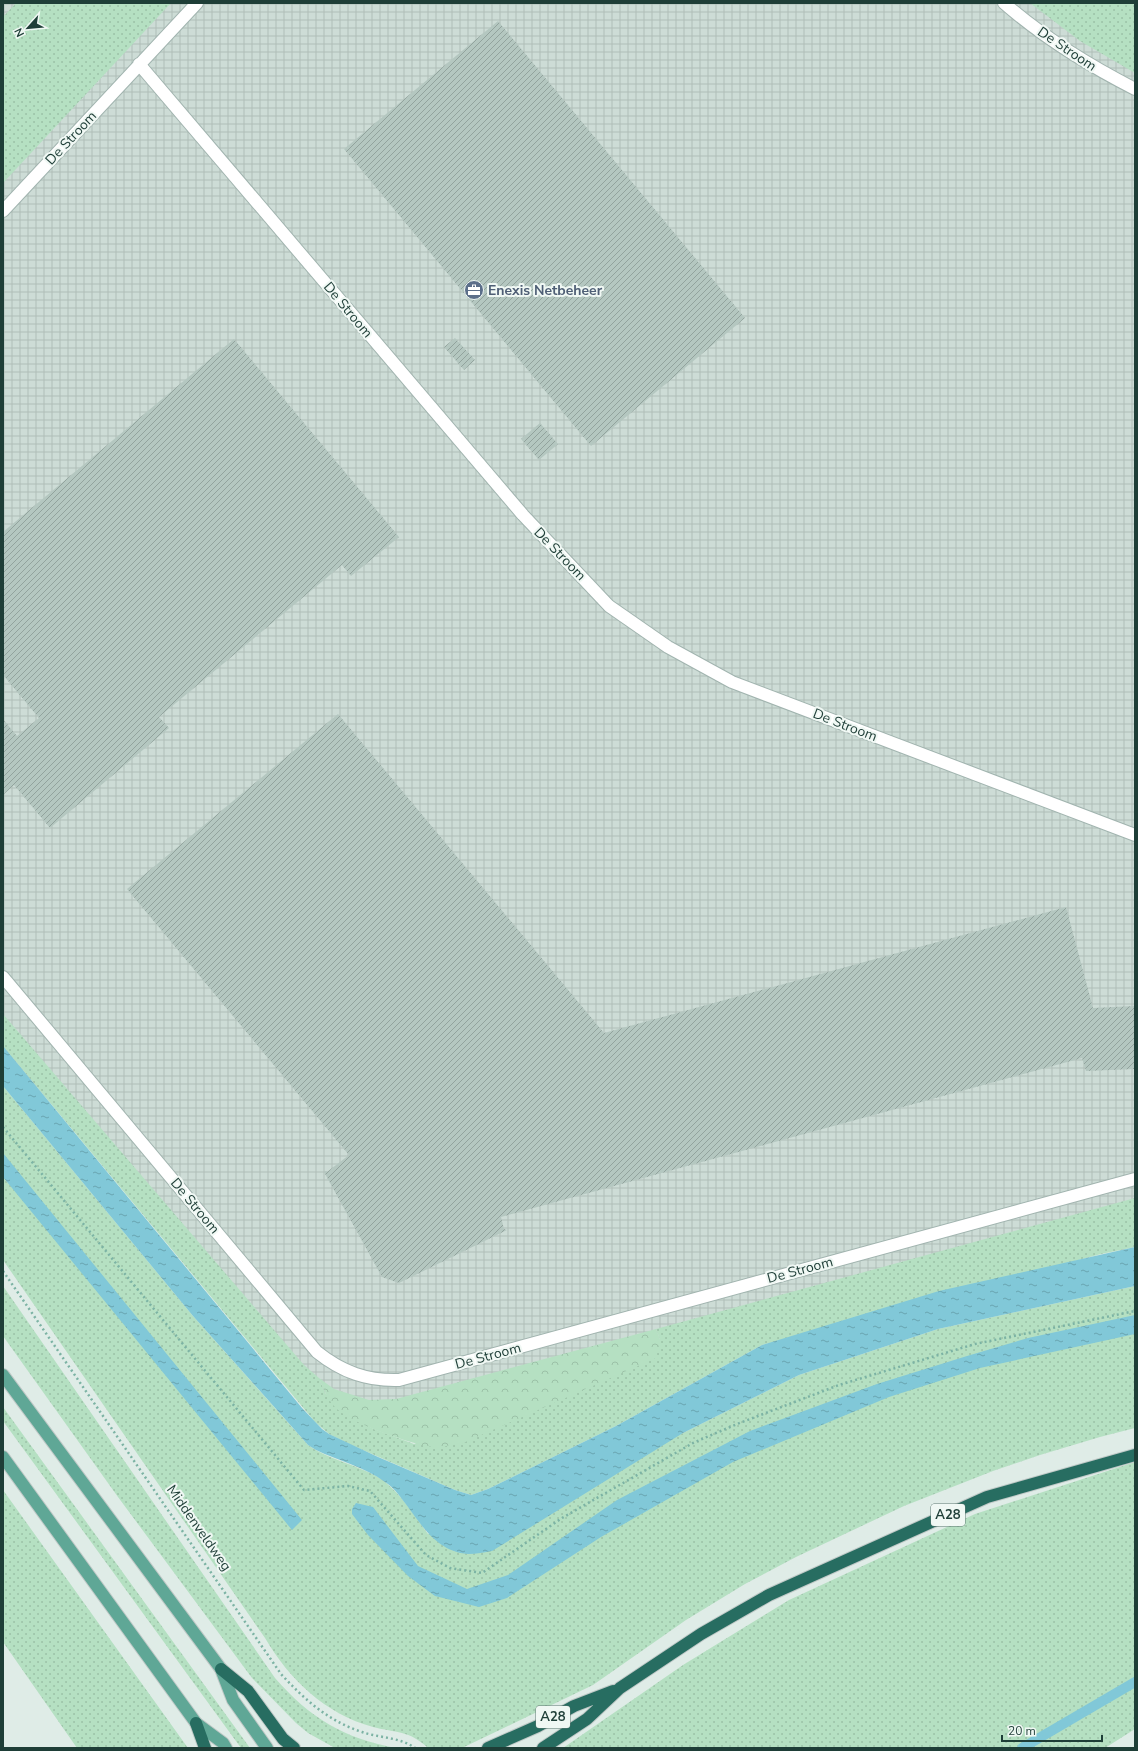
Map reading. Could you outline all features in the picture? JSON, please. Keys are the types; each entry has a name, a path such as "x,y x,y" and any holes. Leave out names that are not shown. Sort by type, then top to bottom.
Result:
{"highway":[{"name":"A28","path":"543,1748 587,1719 620,1688 701,1634 769,1595 987,1497 1135,1455"},
{"path":"220,1669 248,1691 283,1739 294,1748"},
{"name":"A28","path":"488,1748 538,1726 574,1706 620,1688"},
{"path":"196,1723 205,1748"}],"main road":[{"path":"3,1375 220,1669 233,1700 266,1748"},
{"path":"3,1458 196,1723 223,1743 226,1748"}],"street":[{"name":"De Stroom","path":"3,211 197,3"},
{"name":"De Stroom","path":"1004,3 1066,51 1101,72 1135,89"},
{"name":"De Stroom","path":"139,64 523,515 609,606 668,647 732,682 1135,835"},
{"name":"De Stroom","path":"3,977 317,1352 342,1370 370,1379 399,1380 1135,1179"}],"path":[{"path":"3,1127 304,1490 348,1486 370,1491 426,1555 450,1568 482,1573 562,1518 694,1443 737,1424 839,1385 975,1344 1135,1311"},
{"name":"Middenveldweg","path":"3,1271 281,1674 297,1692 320,1711 345,1726 363,1733 405,1742 415,1748"}],"shaded area":[{"path":"3,3 1078,3 1135,51 1135,1207 343,1426 3,1050"}],"green space":[{"path":"16,3 171,3 3,183 3,17"},
{"path":"1030,3 1135,3 1135,73 1080,41"},
{"path":"3,1014 304,1365 319,1378 325,1393 347,1416 374,1429 414,1444 660,1339 656,1329 1135,1198 1135,1247 1101,1254 762,1345 616,1426 488,1489 471,1495 455,1490 349,1444 329,1434 315,1422 3,1046"},
{"path":"3,1086 193,1316 308,1445 386,1482 399,1495 428,1534 683,1433 799,1375 938,1329 1135,1286 1135,1428 1040,1455 993,1471 904,1506 796,1557 745,1584 686,1620 593,1685 462,1748 428,1748 415,1738 408,1735 373,1727 339,1713 324,1704 297,1681 275,1653 3,1260"},
{"path":"3,1286 275,1678 301,1704 329,1724 360,1738 377,1744 396,1748 335,1748 308,1733 296,1723 252,1678 118,1497 3,1336"},
{"path":"656,1329 660,1339 656,1358 463,1443 444,1446 433,1447 411,1442 355,1421 334,1406 326,1394 319,1378 334,1389 369,1400 396,1399"},
{"path":"3,1407 250,1748 241,1748 3,1421"},
{"path":"1135,1462 1135,1729 1105,1748 563,1748 683,1665 789,1600 975,1514"},
{"path":"3,1490 188,1748 77,1748 3,1642"}],"water":[{"path":"3,1046 302,1408 322,1429 329,1434 378,1457 455,1490 471,1495 488,1489 616,1426 762,1345 939,1291 1135,1247 1135,1286 938,1329 799,1375 683,1433 492,1551 471,1554 458,1552 448,1549 433,1538 426,1531 398,1493 389,1484 369,1472 325,1454 308,1445 193,1316 3,1086"},
{"path":"3,1153 302,1520 292,1530 3,1177"},
{"path":"1135,1315 1135,1334 980,1368 889,1397 733,1462 601,1537 507,1598 479,1607 435,1596 408,1576 368,1535 352,1514 352,1509 356,1503 373,1507 418,1566 467,1589 508,1575 617,1500 750,1431 877,1384 967,1356 1028,1338"}],"building":[{"path":"498,21 745,318 591,446 344,149"},
{"path":"455,338 475,360 464,370 444,347"},
{"path":"234,339 399,537 351,576 342,565 159,717 169,728 50,828 14,785 3,795 3,719 17,736 39,718 3,675 3,532"},
{"path":"540,423 558,444 539,460 521,439"},
{"path":"338,714 604,1033 1066,907 1093,1008 1135,1006 1135,1069 1086,1071 1082,1058 501,1217 504,1229 507,1230 399,1283 382,1277 324,1172 327,1172 349,1155 127,889"}],"waterway":[{"path":"1022,1748 1135,1682"}],"place":[{"name":"Enexis Netbeheer","path":"474,290"}]}
